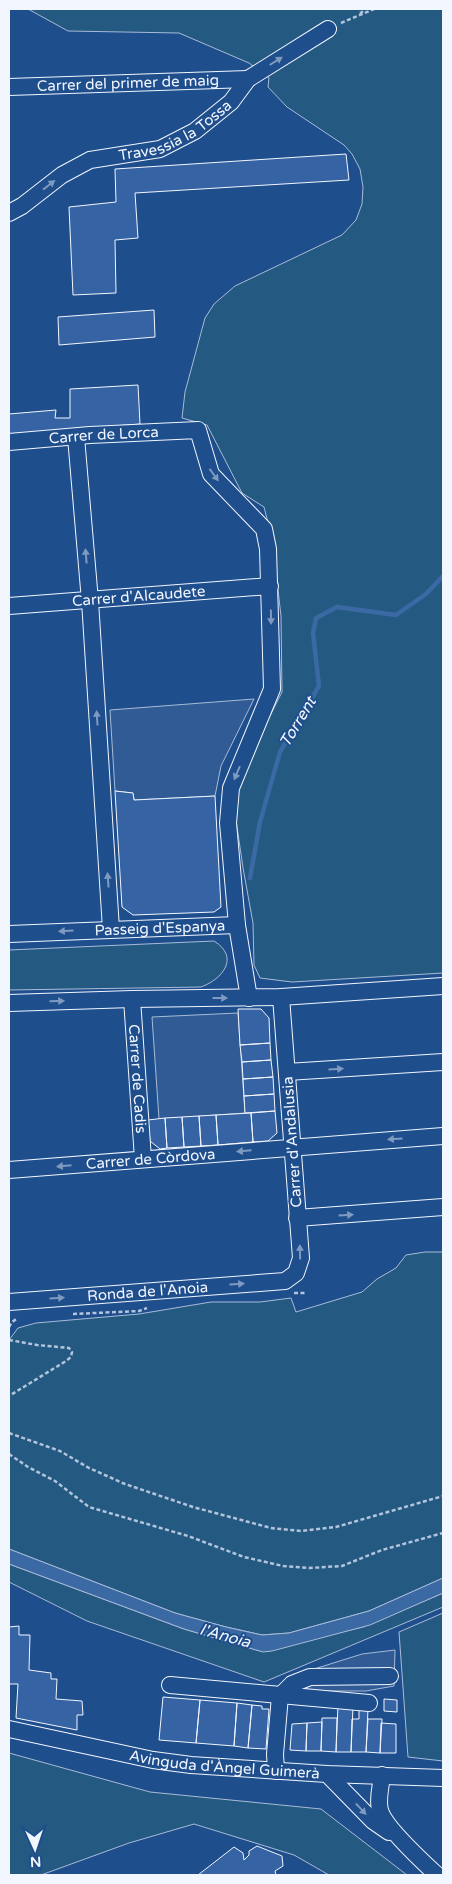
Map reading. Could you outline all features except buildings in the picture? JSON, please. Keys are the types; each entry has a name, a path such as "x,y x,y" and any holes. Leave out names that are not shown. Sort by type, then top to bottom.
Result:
{"street":[{"name":"Travessia la Tossa","path":"9,213 22,206 62,175 90,160 160,149 195,131 231,102 248,79 328,29"},
{"name":"Carrer del primer de maig","path":"9,87 248,79"},
{"name":"Carrer de Lorca","path":"9,442 76,437 90,434 198,430 211,474 264,529 268,549 270,586"},
{"path":"76,437 90,601 111,929"},
{"path":"237,925 228,823 230,788 272,689 270,586"},
{"name":"Carrer d'Alcaudete","path":"9,606 270,586"},
{"name":"Passeig d'Espanya","path":"9,934 237,925 249,998"},
{"path":"9,1003 281,997 443,986"},
{"name":"Carrer d'Andalusia","path":"281,997 301,1258 296,1273 285,1281"},
{"name":"Carrer de Cadis","path":"132,999 143,1159"},
{"path":"287,1072 443,1062"},
{"name":"Carrer de Còrdova","path":"9,1170 443,1136"},
{"path":"298,1218 443,1207"},
{"name":"Ronda de l'Anoia","path":"9,1302 285,1281"},
{"path":"276,1771 275,1754 280,1696 292,1684 310,1677 390,1676"},
{"path":"170,1685 369,1703"},
{"name":"Avinguda d'Àngel Guimerà","path":"9,1729 153,1760 191,1765 327,1774 443,1778"},
{"path":"327,1774 373,1821 403,1842"},
{"path":"382,1776 379,1799 380,1813 403,1842 437,1875"}],"path":[{"path":"359,15 365,9"},
{"path":"328,29 374,9"},
{"path":"9,1340 37,1346 69,1348 72,1352 71,1358 9,1396"},
{"path":"9,1432 60,1451 88,1468 125,1484 193,1507 271,1528 301,1531 336,1527 443,1496"},
{"path":"9,1454 60,1484 89,1507 188,1536 244,1557 283,1566 308,1568 342,1566 382,1550 443,1533"}],"shaded area":[{"path":"28,9 443,9 443,973 292,982 260,978 254,965 253,923 234,806 239,777 282,692 281,616 272,538 264,507 242,493 207,425 182,418 185,392 205,318 214,304 235,286 342,235 356,220 362,204 363,187 360,169 352,154 344,145 287,107 268,87 269,78 249,63 179,33 68,31"},
{"path":"254,699 221,766 215,796 134,800 133,793 115,791 110,710"},
{"path":"214,941 222,947 226,954 226,967 216,979 201,987 9,990 9,950"},
{"path":"238,1013 245,1113 159,1119 152,1017"},
{"path":"443,1252 443,1578 369,1611 289,1633 262,1635 175,1613 9,1549 9,1340 18,1328 36,1323 139,1314 211,1302 260,1302 291,1298 296,1312 362,1292 377,1279 396,1268 406,1255"},
{"path":"9,1564 184,1629 260,1651 363,1627 443,1593 443,1607 264,1682 87,1621 9,1582"},
{"path":"443,1613 443,1761 408,1757 399,1632"},
{"path":"395,1650 394,1686 366,1691 310,1691 296,1678 311,1670 362,1654"},
{"path":"9,1753 150,1792 321,1809 407,1875 329,1875 294,1855 194,1824 129,1843 41,1875 9,1875"}],"water":[{"name":"l'Anoia","path":"9,1549 175,1613 262,1635 289,1633 369,1611 443,1578 443,1593 370,1625 263,1652 184,1629 9,1564"}],"waterway":[{"name":"Torrent","path":"250,878 260,822 280,752 319,686 313,633 316,618 337,607 396,615 426,594 443,576"}]}
